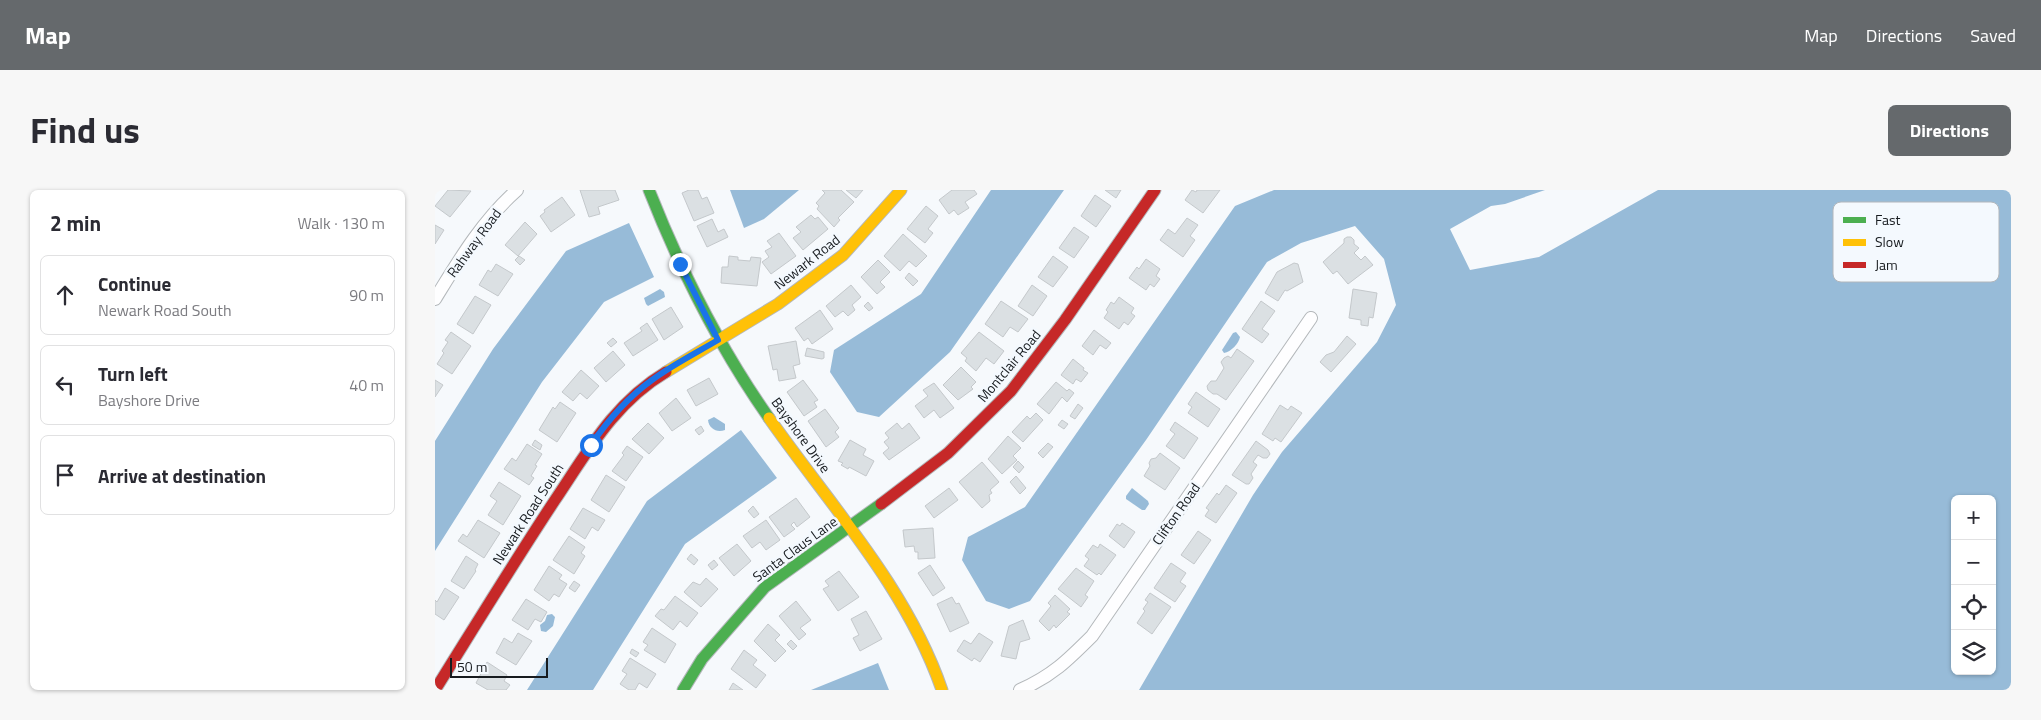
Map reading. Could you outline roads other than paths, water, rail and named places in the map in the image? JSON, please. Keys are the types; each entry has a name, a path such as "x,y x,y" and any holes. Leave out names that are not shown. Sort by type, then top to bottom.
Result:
{"street":[{"name":"Rahway Road","path":"435,299 470,243 493,213 517,190"},
{"name":"Bayshore Drive","path":"649,190 680,264 718,340 753,395 851,527 886,579 924,646 943,690"},
{"name":"Newark Road","path":"718,340 778,304 843,254 901,190"},
{"name":"Montclair Road","path":"851,527 948,453 1011,391 1065,320 1155,190"},
{"name":"Clifton Road","path":"1020,690 1038,682 1065,664 1092,636 1311,318"},
{"name":"Newark Road South","path":"435,690 537,527 607,422 624,404 652,380 718,340"},
{"name":"Santa Claus Lane","path":"683,690 723,632 765,587 851,527"}],"water":[{"path":"730,190 799,190 764,219 744,228"},
{"path":"991,190 1064,190 950,352 879,417 857,412 830,372 834,350 921,294"},
{"path":"1274,190 1545,190 1505,204 1491,206 1450,229 1470,270 1539,257 1658,190 2011,190 2011,690 1139,690 1253,495 1282,452 1377,342 1396,305 1384,259 1355,226 1301,243 1267,262 1146,440 1030,601 1009,609 986,601 962,560 968,537 1025,507 1235,206"},
{"path":"629,223 654,277 604,302 542,382 435,551 435,441 493,349 566,251"},
{"path":"660,289 664,292 665,297 648,306 644,298"},
{"path":"1236,332 1240,337 1238,342 1232,349 1224,353 1222,350 1233,333"},
{"path":"714,417 725,424 725,430 719,431 712,428 708,420"},
{"path":"741,430 777,478 685,544 593,690 527,690 647,501"},
{"path":"1132,488 1148,501 1149,504 1145,510 1142,510 1126,499"},
{"path":"552,614 555,617 553,626 546,632 541,631 540,625 545,621 547,615"},
{"path":"878,663 889,690 811,690"}]}
